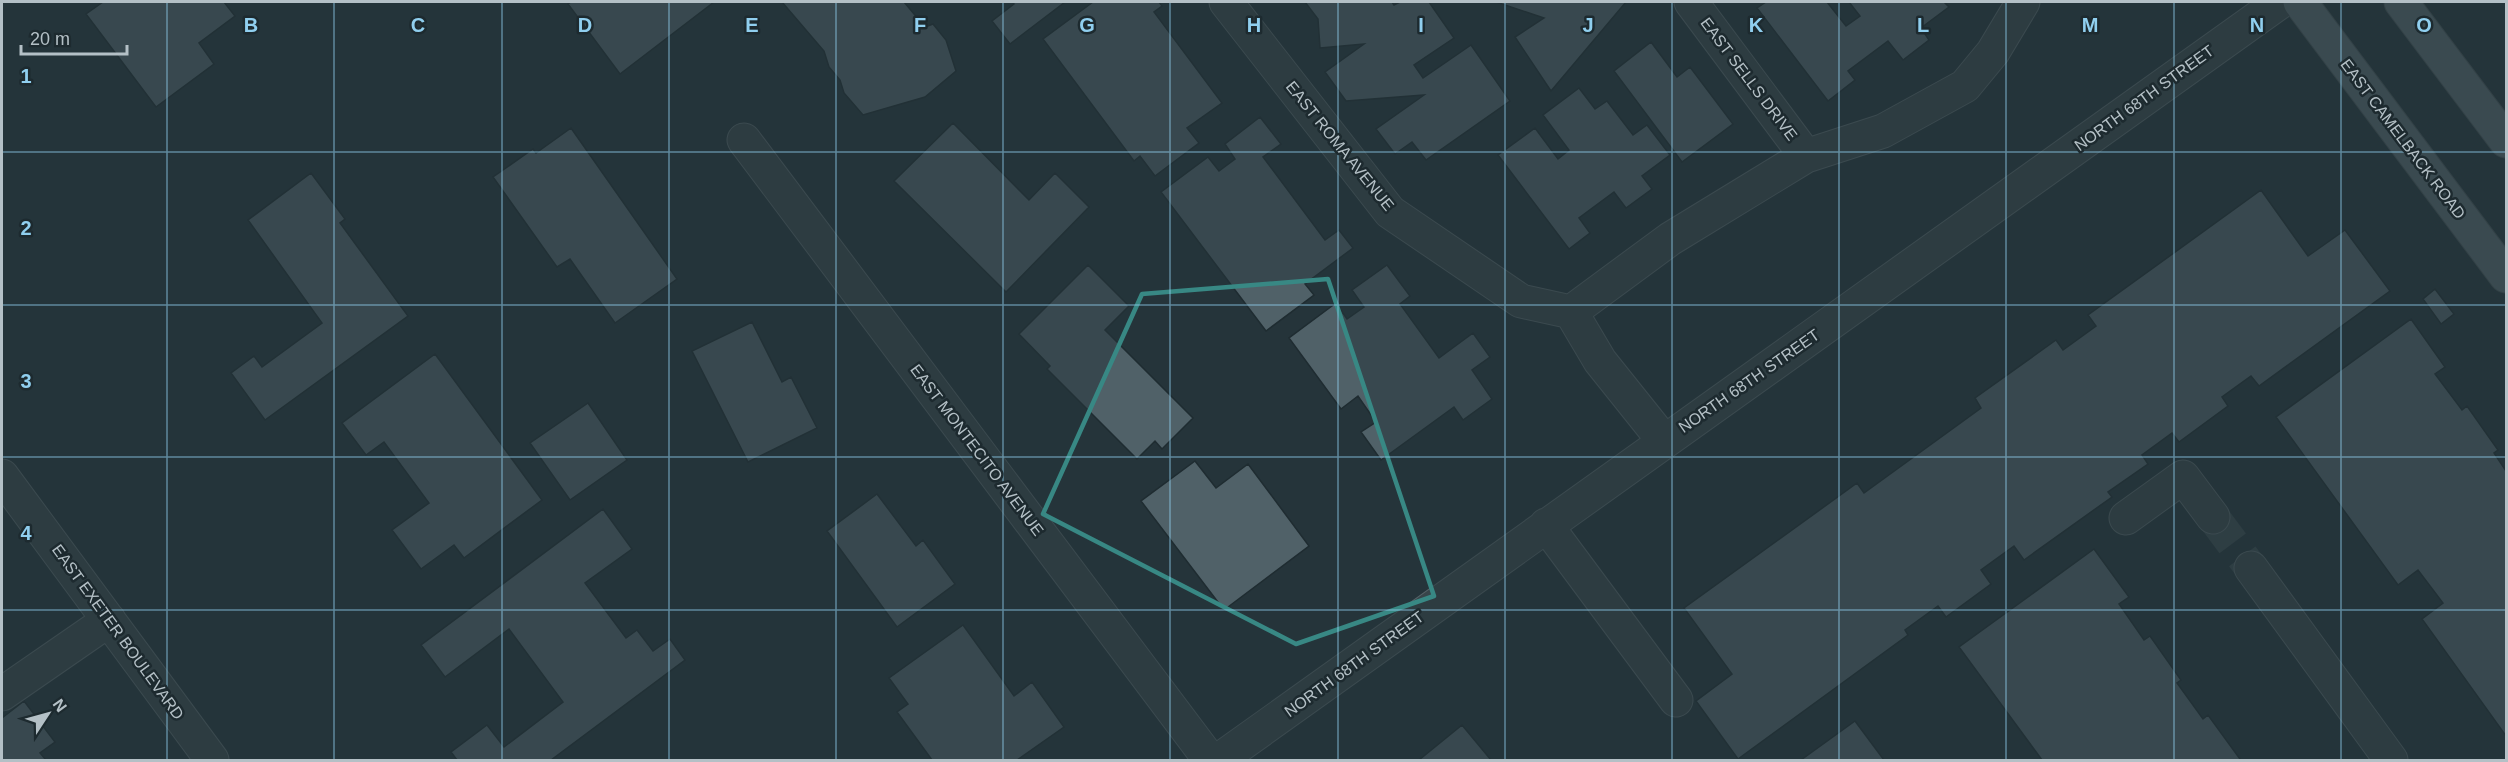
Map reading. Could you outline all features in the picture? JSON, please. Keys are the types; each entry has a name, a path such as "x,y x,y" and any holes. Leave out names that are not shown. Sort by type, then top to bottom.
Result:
{"main road":[{"name":"EAST CAMELBACK ROAD","path":"2300,2 2506,276"},
{"path":"2401,2 2506,141"}],"street":[{"name":"EAST ROMA AVENUE","path":"1226,2 1390,212 1521,301 1571,312"},
{"name":"EAST SELLS DRIVE","path":"1691,2 1806,156"},
{"path":"1664,441 1600,362 1571,312 1670,239 1806,156 1883,131 1965,87 1993,52 2023,2"},
{"name":"NORTH 68TH STREET","path":"1219,760 2280,2"},
{"name":"EAST MONTECITO AVENUE","path":"744,140 1210,760"},
{"name":"EAST EXETER BOULEVARD","path":"2,476 212,760"},
{"path":"2126,519 2183,477 2213,516"},
{"path":"1546,525 1676,700"},
{"path":"2251,568 2391,760"},
{"path":"2,694 109,620"}],"highlighted area":[{"path":"1328,279 1434,596 1296,644 1043,514 1142,294"}],"building":[{"path":"103,2 224,2 235,16 199,43 214,64 156,107 86,14"},
{"path":"571,2 714,2 620,74 568,4"},
{"path":"782,2 904,2 925,27 933,24 946,40 956,71 925,97 863,115 844,93 840,80 829,67 824,51"},
{"path":"1012,2 1065,2 1010,44 992,21 1014,4"},
{"path":"1093,2 1159,2 1162,6 1154,12 1222,103 1187,128 1199,143 1155,176 1140,156 1134,161 1043,39"},
{"path":"1305,2 1392,2 1394,5 1400,2 1429,2 1454,38 1414,65 1423,78 1471,45 1510,101 1426,160 1412,142 1395,154 1376,129 1424,95 1346,101 1325,72 1364,44 1320,48 1318,19"},
{"path":"1496,2 1626,2 1551,91 1515,37 1544,18"},
{"path":"1766,2 1827,2 1846,26 1860,16 1849,2 1944,2 1949,7 1921,28 1929,40 1903,60 1888,41 1848,71 1855,80 1828,101 1757,8"},
{"path":"1651,42 1677,77 1690,67 1733,124 1682,162 1614,71"},
{"path":"1579,88 1595,109 1607,101 1633,135 1647,125 1670,155 1642,176 1652,189 1626,208 1614,192 1579,218 1590,233 1569,249 1498,155 1535,128 1558,159 1569,150 1543,115"},
{"path":"1260,117 1281,144 1263,157 1325,240 1339,230 1353,248 1305,284 1314,295 1266,331 1161,192 1208,157 1219,171 1235,159 1225,144"},
{"path":"953,123 1029,200 1055,173 1089,207 1006,292 894,181"},
{"path":"571,128 677,279 615,323 570,259 557,267 493,177 533,149 536,153"},
{"path":"311,173 345,219 340,223 408,316 265,420 231,373 254,356 262,367 322,323 248,220"},
{"path":"2261,190 2308,256 2345,230 2390,291 2259,386 2251,376 2222,397 2228,406 2179,442 2172,433 2142,455 2148,464 2108,492 2112,497 2024,560 2014,546 1981,570 1991,584 1946,617 1938,606 1905,630 1908,635 1738,759 1696,701 1732,674 1684,608 1857,483 1864,493 1981,408 1975,398 2056,340 2063,350 2096,326 2088,315"},
{"path":"1088,265 1129,306 1105,330 1193,418 1162,449 1155,441 1137,459 1047,369 1050,366 1019,334"},
{"path":"1387,265 1410,296 1400,304 1439,358 1473,333 1490,357 1472,370 1492,399 1463,420 1454,407 1381,460 1361,432 1376,422 1358,396 1341,409 1289,338 1336,303 1347,319 1364,307 1352,290"},
{"path":"2435,289 2454,314 2441,324 2423,299"},
{"path":"2411,319 2445,367 2435,374 2462,410 2467,406 2498,450 2494,453 2506,471 2506,736 2422,619 2443,603 2418,570 2398,585 2276,417"},
{"path":"752,322 782,382 791,377 817,428 748,462 692,351"},
{"path":"435,354 542,500 464,558 454,545 421,569 392,530 429,503 384,442 366,455 342,423"},
{"path":"588,403 627,460 570,500 530,443"},
{"path":"1195,461 1216,488 1248,464 1309,546 1224,610 1141,501"},
{"path":"877,494 916,546 923,540 955,584 897,627 827,531"},
{"path":"603,509 632,549 585,583 626,638 637,630 653,651 670,639 685,660 551,760 457,760 451,752 487,725 504,747 563,702 509,629 445,677 421,645"},
{"path":"2094,549 2129,597 2119,604 2144,640 2150,636 2181,680 2177,683 2203,719 2208,715 2240,759 2042,760 1959,647"},
{"path":"963,625 1014,696 1032,682 1064,727 1017,760 932,760 897,712 908,704 889,678"},
{"path":"24,701 55,742 40,753 46,760 2,760 2,718"},
{"path":"1855,721 1884,760 1801,760"},
{"path":"1462,725 1491,760 1419,760"}],"tunnel":[{"path":"2213,517 2251,568"}]}
